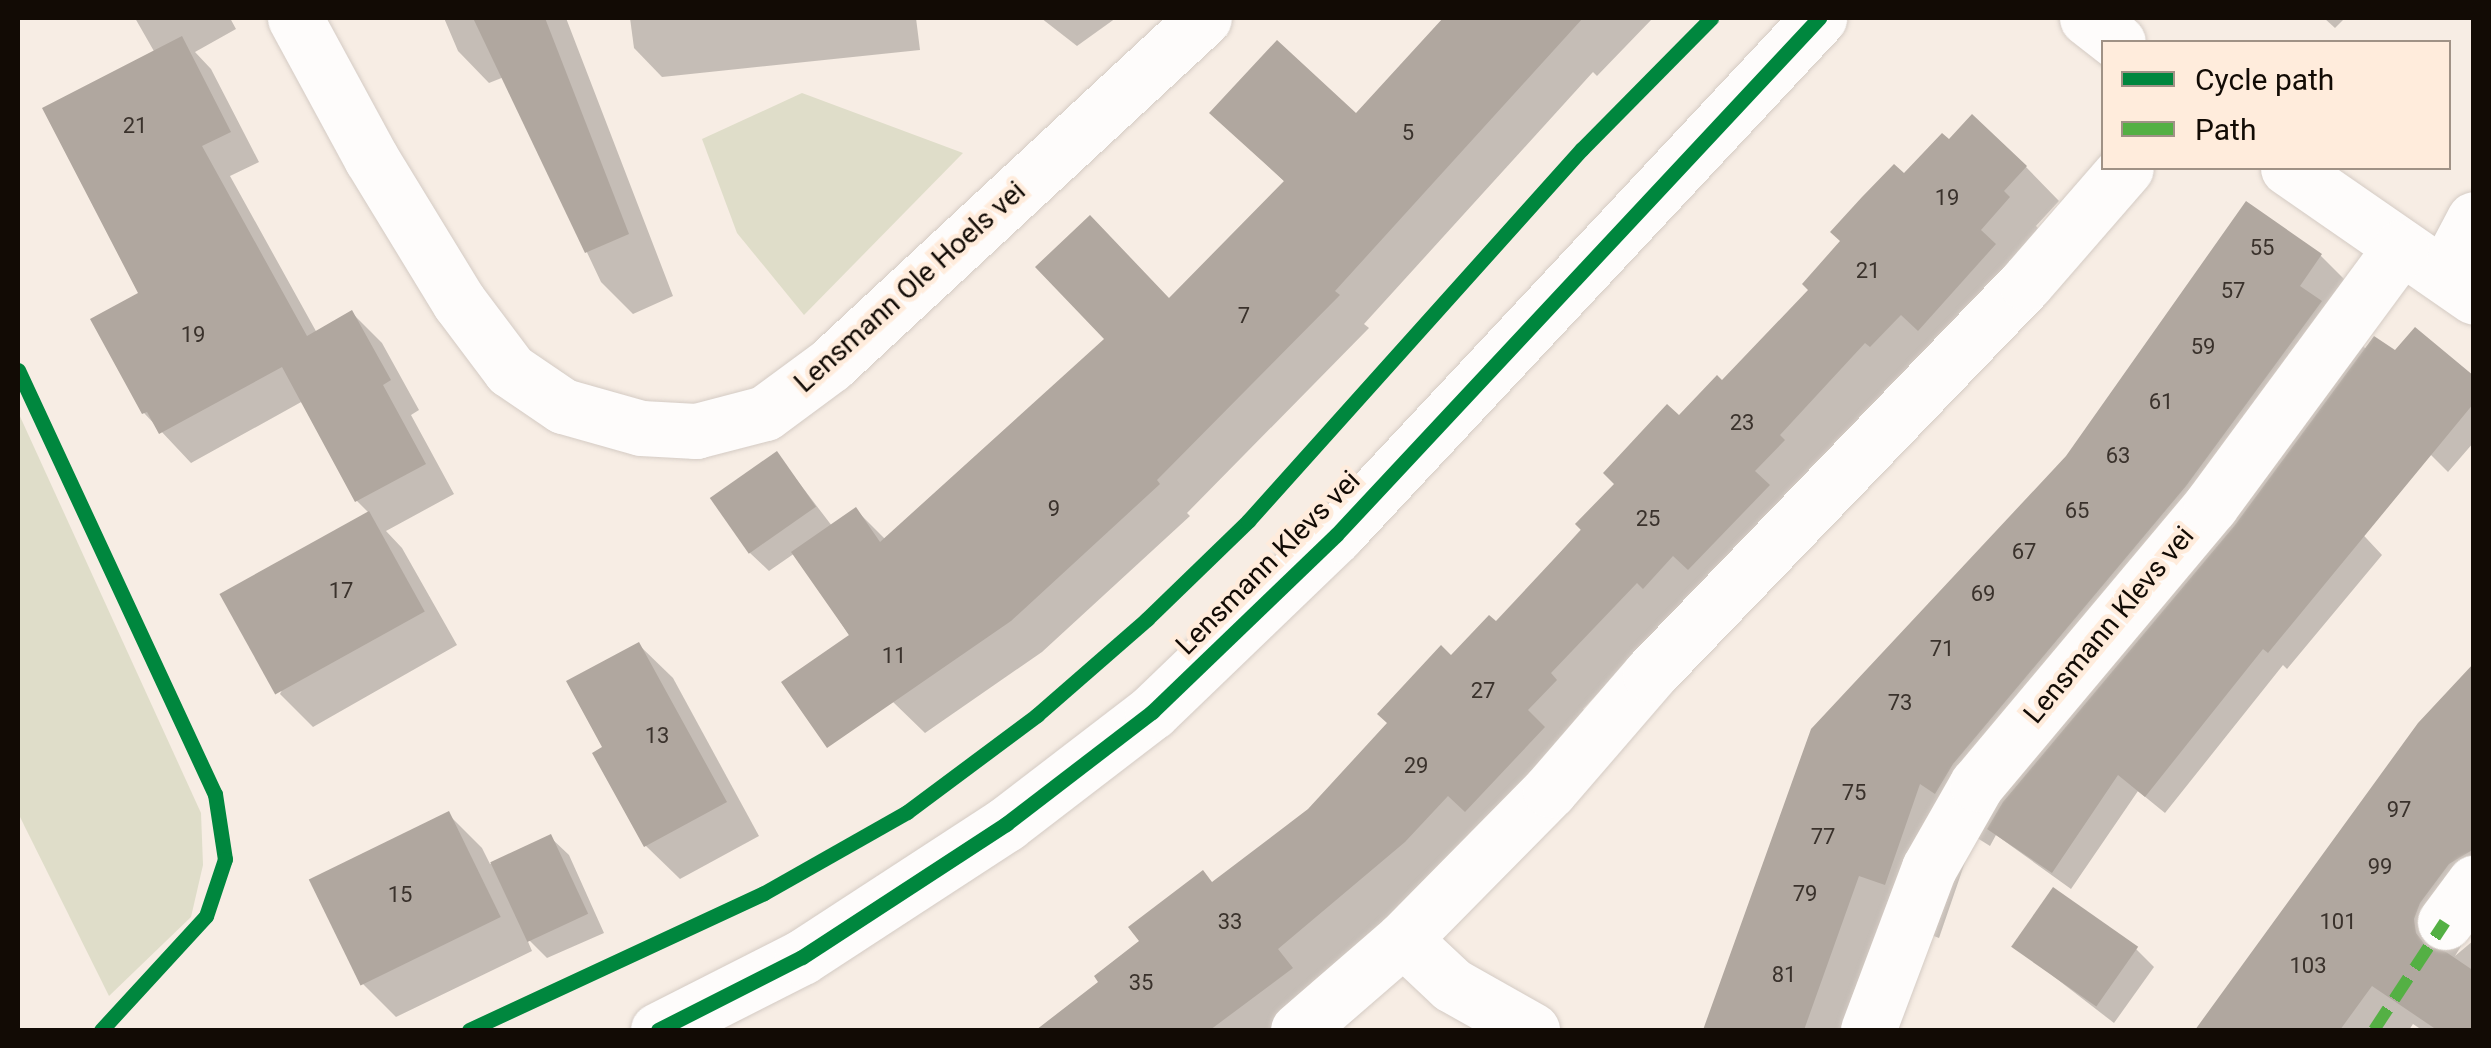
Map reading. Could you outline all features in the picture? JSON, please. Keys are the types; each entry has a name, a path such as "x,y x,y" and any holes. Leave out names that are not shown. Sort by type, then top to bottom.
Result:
{"street":[{"name":"Lensmann Ole Hoels vei","path":"295,18 371,158 459,302 510,370 563,406 641,428 696,431 765,413 830,365 1204,18"},
{"name":"Lensmann Klevs vei","path":"658,1030 802,957 1006,824 1152,712 1336,536 1819,18"},
{"path":"2087,18 2115,40"},
{"path":"1298,1030 1404,939 1550,790 1650,674 2026,283 2124,170"},
{"path":"2291,170 2440,273"},
{"name":"Lensmann Klevs vei","path":"1868,1030 1929,868 1977,784 2210,505 2440,273 2474,219"},
{"path":"1404,939 1452,985 1532,1030"}],"shaded area":[{"path":"802,93 963,153 804,315 737,233 702,139"},
{"path":"18,412 201,813 203,865 191,917 109,996 18,813"}],"building":[{"path":"473,18 545,18 629,234 585,253"},
{"path":"1443,18 1583,18 1335,291 1340,295 1157,480 1160,484 1011,621 827,748 781,682 849,635 791,552 856,507 880,542 1104,339 1035,267 1090,215 1169,298 1284,181 1209,113 1277,40 1356,113"},
{"path":"182,36 231,132 202,146 307,336 352,310 391,380 383,385 426,464 355,502 282,367 159,434 147,412 142,414 90,319 138,293 42,108"},
{"path":"1972,114 2027,166 2004,191 2010,197 1981,230 1996,244 1918,331 1901,315 1870,347 1865,343 1780,435 1785,440 1755,471 1770,485 1688,570 1673,556 1643,589 1637,583 1551,673 1557,680 1528,710 1545,727 1465,812 1448,796 1405,842 1278,949 1293,968 1210,1030 1036,1030 1098,982 1094,976 1139,941 1128,927 1203,870 1212,882 1308,809 1387,723 1377,714 1441,645 1451,655 1489,615 1496,621 1581,530 1575,524 1614,484 1603,473 1667,404 1679,415 1717,375 1722,380 1808,290 1802,284 1840,241 1830,232 1862,197 1894,164 1904,173 1942,133 1949,139"},
{"path":"2246,201 2322,254 2300,286 2322,301 2186,486 1953,764 1935,794 1920,784 1885,885 1859,876 1804,1030 1703,1030 1811,729 2066,456"},
{"path":"2415,327 2474,376 2474,403 2268,653 2263,649 2145,797 2118,775 2052,873 1987,829 2003,802 2235,525 2374,336 2395,350"},
{"path":"777,451 816,507 749,554 710,498"},
{"path":"369,511 425,612 275,694 219,594"},
{"path":"639,642 727,802 644,847 592,753 602,747 566,681"},
{"path":"2474,663 2474,849 2449,864 2420,903 2414,919 2416,933 2426,946 2446,952 2474,971 2474,1030 2437,1030 2372,986 2340,1030 2195,1030 2418,723"},
{"path":"449,811 501,917 361,985 309,879"},
{"path":"551,834 588,914 527,942 490,862"},
{"path":"2053,887 2138,947 2096,1006 2011,947"}],"marked path":[{"path":"2374,1030 2445,922"}],"cycle path":[{"path":"469,1030 764,893 907,812 1037,715 1147,619 1248,521 1582,149 1711,18"},
{"path":"658,1030 802,957 1006,824 1152,712 1336,535 1819,18"},
{"path":"18,370 215,794 225,859 206,916 101,1030"}]}
